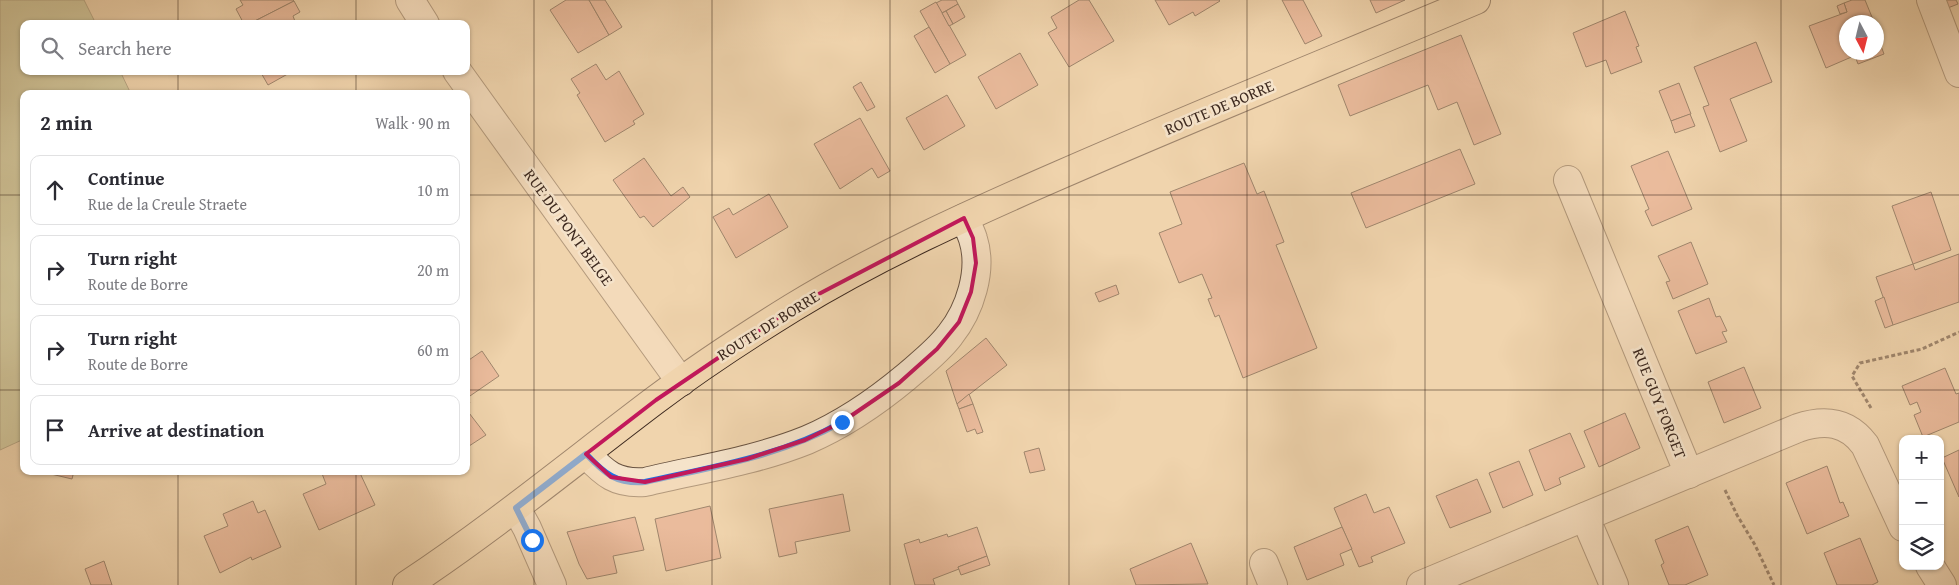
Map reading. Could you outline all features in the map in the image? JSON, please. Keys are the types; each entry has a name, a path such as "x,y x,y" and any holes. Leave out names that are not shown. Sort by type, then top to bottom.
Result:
{"main road":[{"name":"ROUTE DE BORRE","path":"407,585 516,508 681,382 777,318 902,247 1096,158 1476,0"}],"street":[{"path":"410,0 422,20"},
{"path":"1930,0 1959,73"},
{"name":"RUE DU PONT BELGE","path":"459,75 470,90"},
{"name":"RUE DU PONT BELGE","path":"470,90 681,382"},
{"name":"RUE GUY FORGET","path":"1568,180 1689,474 1811,424 1824,422 1835,424 1846,427 1857,434"},
{"path":"586,454 611,477 633,482 645,482 766,454 823,433 855,414 884,394 919,365 950,336 959,322 971,292 976,263 973,238 964,218"},
{"path":"1857,434 1872,456 1902,525"},
{"path":"1421,585 1689,474"},
{"path":"516,508 552,585"},
{"path":"1585,517 1614,585"},
{"path":"1933,570 1942,585"}],"path":[{"path":"1857,434 1878,418 1852,376 1860,364 1922,349 1959,332"},
{"path":"1714,464 1731,503 1755,545 1774,585"}],"highlighted area":[{"path":"964,218 973,238 976,263 971,292 959,322 937,349 899,383 842,422 805,440 747,459 645,482 611,477 586,454 656,400 792,308"}],"green space":[{"path":"0,0 84,0 94,20 20,20 20,75 122,75 129,90 20,90 20,441 0,450"}],"building":[{"path":"240,0 294,1 257,20 242,20 236,9 243,5"},
{"path":"566,0 589,0 609,35 578,53 550,10"},
{"path":"589,0 605,0 622,27 609,35"},
{"path":"942,0 956,0 958,4 942,13 936,3"},
{"path":"1079,0 1089,0 1114,41 1069,67 1048,33 1057,28 1051,17"},
{"path":"1155,0 1220,1 1195,16 1193,12 1169,25"},
{"path":"1282,0 1303,0 1322,36 1305,44"},
{"path":"1370,0 1405,0 1376,13"},
{"path":"1852,0 1865,0 1871,15 1839,15 1839,60 1844,60 1826,68 1809,26 1847,12 1844,3"},
{"path":"1936,0 1956,0 1958,4 1940,11"},
{"path":"294,1 300,12 293,16 294,20 257,20"},
{"path":"936,2 966,55 950,64 920,11"},
{"path":"1844,3 1847,12 1840,14 1837,6"},
{"path":"958,4 965,17 953,24 946,11"},
{"path":"946,11 953,24 949,26 942,13"},
{"path":"1625,11 1639,46 1636,47 1642,62 1611,74 1606,60 1586,67 1573,33"},
{"path":"929,27 950,64 935,73 914,36"},
{"path":"1461,35 1501,134 1474,145 1457,102 1438,110 1428,85 1350,116 1338,85"},
{"path":"1756,42 1772,82 1730,99 1747,141 1720,152 1703,107 1709,105 1694,67"},
{"path":"1020,53 1038,85 996,109 978,77"},
{"path":"1856,60 1868,60 1858,64"},
{"path":"596,64 606,80 619,71 644,114 633,121 635,124 605,142 577,95 580,93 571,79"},
{"path":"262,75 286,75 268,85"},
{"path":"861,82 875,107 867,111 853,87"},
{"path":"1679,83 1691,114 1671,121 1659,91"},
{"path":"947,95 965,126 924,150 906,118"},
{"path":"1690,114 1695,126 1675,133 1671,121"},
{"path":"860,118 890,171 878,178 872,168 840,189 814,144"},
{"path":"1460,149 1475,184 1366,228 1351,193"},
{"path":"1668,151 1692,209 1652,226 1645,211 1649,209 1631,166"},
{"path":"644,158 671,196 683,187 690,197 653,227 644,216 640,218 613,180"},
{"path":"1244,163 1257,194 1264,191 1284,242 1276,245 1317,348 1243,378 1219,315 1215,317 1208,299 1212,298 1202,274 1179,283 1159,233 1182,224 1170,192"},
{"path":"1931,192 1951,250 1913,264 1892,206"},
{"path":"769,194 788,227 736,258 713,217 729,208 733,215"},
{"path":"1691,242 1708,284 1673,299 1666,282 1670,281 1658,256"},
{"path":"1959,254 1959,302 1893,325 1876,277 1913,264 1915,270"},
{"path":"1116,285 1119,294 1099,302 1095,293"},
{"path":"1884,297 1893,325 1885,328 1875,301"},
{"path":"1709,298 1716,317 1720,316 1727,331 1722,332 1727,342 1696,354 1678,311"},
{"path":"986,338 1007,365 957,404 946,371"},
{"path":"482,351 499,376 470,396 470,359"},
{"path":"1744,367 1761,408 1724,423 1708,382"},
{"path":"1945,368 1956,394 1959,393 1959,422 1928,435 1922,435 1914,415 1921,412 1917,402 1910,405 1902,386"},
{"path":"969,394 973,404 959,409 957,404"},
{"path":"973,404 983,432 977,434 975,429 967,432 959,409"},
{"path":"1625,413 1640,448 1599,467 1584,431"},
{"path":"470,414 486,435 470,445"},
{"path":"1570,433 1585,467 1559,478 1561,484 1545,491 1529,450"},
{"path":"1039,448 1045,470 1030,473 1024,452"},
{"path":"1959,450 1959,497 1944,463 1944,457"},
{"path":"1519,461 1533,495 1503,508 1489,473"},
{"path":"1827,466 1840,503 1843,502 1849,516 1807,534 1786,483"},
{"path":"55,475 73,475 72,479"},
{"path":"323,475 361,475 375,505 319,530 303,494 326,484"},
{"path":"1477,479 1491,512 1450,528 1436,496"},
{"path":"843,494 850,531 795,542 797,553 779,557 769,509"},
{"path":"1366,494 1374,513 1389,507 1405,543 1371,557 1373,562 1359,567 1334,508"},
{"path":"253,501 258,513 265,510 281,547 252,560 251,557 220,573 204,536 228,526 223,514"},
{"path":"710,506 721,558 666,571 655,519"},
{"path":"635,517 644,550 613,556 617,573 587,579 567,532"},
{"path":"1688,526 1708,575 1685,585 1669,585 1661,565 1664,563 1655,540"},
{"path":"977,527 987,556 933,579 935,585 915,585 904,544 919,539 920,543 947,534 948,537"},
{"path":"1342,527 1352,549 1340,554 1344,565 1307,580 1294,547"},
{"path":"1860,538 1878,582 1872,585 1837,585 1824,553"},
{"path":"1191,543 1208,584 1136,585 1130,569"},
{"path":"987,556 990,565 961,575 958,567"},
{"path":"104,561 112,585 91,585 85,569"}],"route":[{"path":"532,540 516,508 586,454 611,477 633,482 645,482 766,454 823,433 842,422"}]}
